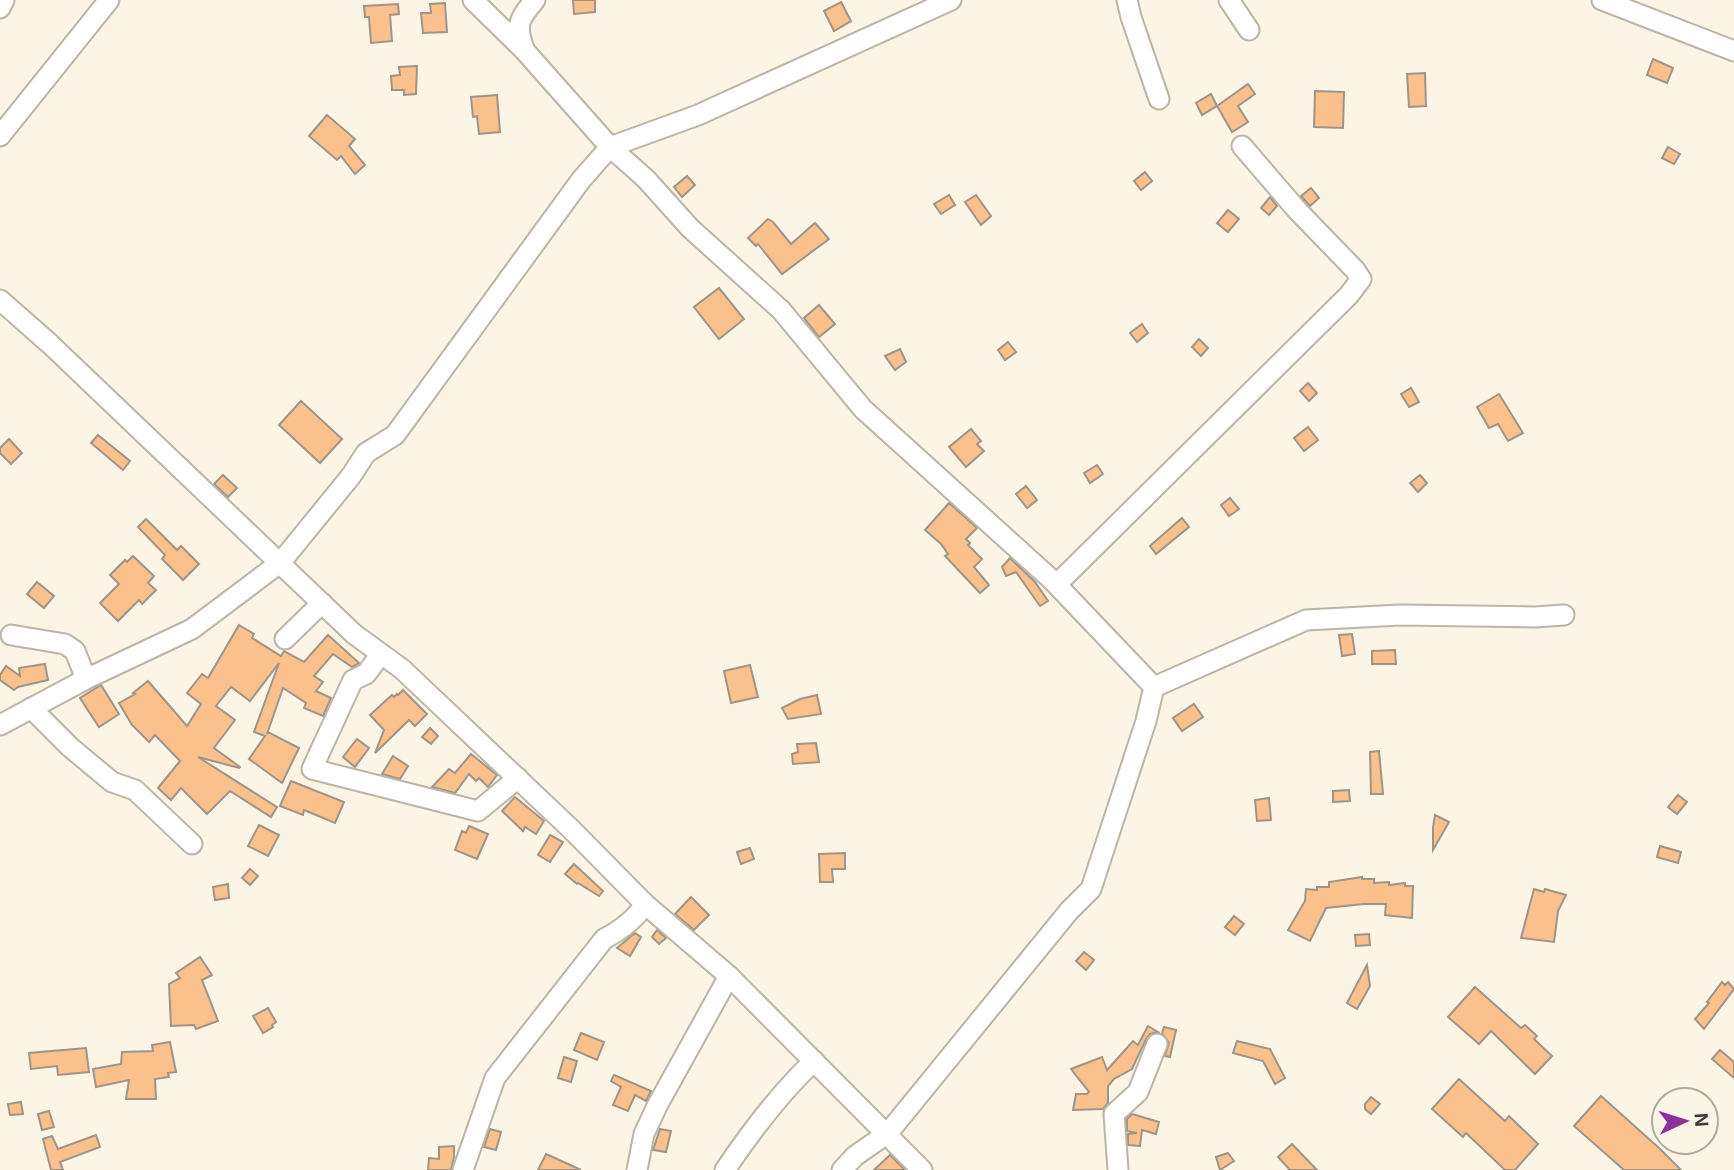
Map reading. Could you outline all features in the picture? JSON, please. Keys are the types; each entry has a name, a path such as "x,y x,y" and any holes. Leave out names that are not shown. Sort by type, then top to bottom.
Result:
{"street":[{"path":"0,8 4,0"},
{"path":"0,136 109,0"},
{"path":"473,0 524,50 610,147 646,179 690,228 781,310 863,409 1057,584 1154,687"},
{"path":"524,50 518,32 520,18 535,0"},
{"path":"0,725 86,679 192,629 281,562 351,476 366,453 396,435 581,180 610,147 698,115 951,0"},
{"path":"1127,0 1159,99"},
{"path":"1229,0 1249,30"},
{"path":"1602,0 1734,51"},
{"path":"1057,584 1349,295 1361,279 1242,146"},
{"path":"0,300 281,562 354,634 402,669 518,778 645,904 729,976 922,1170"},
{"path":"285,639 322,603"},
{"path":"1154,687 1306,620 1400,615 1564,615"},
{"path":"11,635 65,644 75,650 86,679"},
{"path":"381,654 366,674 352,680 312,769 478,811 518,778"},
{"path":"842,1170 855,1156 888,1133 1069,911 1091,889 1146,720 1154,687"},
{"path":"31,708 112,782 135,790 192,844"},
{"path":"463,1170 495,1078 604,939 621,930 638,915 645,904"},
{"path":"637,1170 644,1133 729,976"},
{"path":"1118,1170 1114,1114 1138,1092 1157,1044"},
{"path":"725,1170 787,1086 814,1060"}],"building":[{"path":"573,0 595,0 595,12 574,14"},
{"path":"841,2 851,21 834,31 824,11"},
{"path":"445,3 447,32 423,33 421,13 431,13 430,4"},
{"path":"398,4 399,14 390,15 392,41 371,43 369,17 365,17 364,6"},
{"path":"1653,59 1673,68 1667,83 1647,75"},
{"path":"417,66 416,94 404,95 404,90 392,90 391,76 400,75 399,67"},
{"path":"1425,73 1426,106 1409,107 1407,74"},
{"path":"1248,84 1255,94 1238,106 1248,122 1232,132 1217,106"},
{"path":"1315,91 1344,92 1343,128 1314,127"},
{"path":"1211,94 1217,106 1202,115 1196,103"},
{"path":"497,95 500,132 479,134 477,116 473,117 471,97"},
{"path":"327,115 355,139 349,146 365,165 355,174 341,156 337,160 309,136"},
{"path":"1668,147 1680,154 1674,164 1662,158"},
{"path":"1145,172 1152,181 1141,190 1134,181"},
{"path":"687,176 695,185 682,197 674,187"},
{"path":"1311,188 1319,198 1310,206 1301,196"},
{"path":"949,195 955,205 941,214 934,204"},
{"path":"976,195 991,216 981,225 965,202"},
{"path":"1270,197 1277,206 1269,215 1261,208"},
{"path":"1228,210 1239,219 1228,232 1217,223"},
{"path":"768,219 791,244 815,223 829,239 782,274 758,244 756,246 748,238"},
{"path":"719,288 744,319 719,339 694,307"},
{"path":"819,305 835,324 819,337 804,318"},
{"path":"1142,324 1148,333 1137,342 1130,333"},
{"path":"1199,339 1208,348 1201,356 1192,347"},
{"path":"1008,342 1016,352 1005,360 998,350"},
{"path":"900,349 906,362 895,370 885,356"},
{"path":"1308,383 1317,393 1309,401 1300,391"},
{"path":"1411,388 1419,402 1409,407 1401,394"},
{"path":"1499,394 1523,433 1508,441 1498,424 1489,428 1477,407"},
{"path":"301,401 342,439 320,463 279,425"},
{"path":"1308,427 1318,440 1304,451 1294,438"},
{"path":"971,429 981,441 977,444 984,451 966,467 949,447"},
{"path":"98,435 130,461 123,470 91,443"},
{"path":"9,439 22,453 11,464 0,453 0,448"},
{"path":"1097,465 1103,474 1090,483 1084,473"},
{"path":"223,475 237,488 228,497 214,484"},
{"path":"1420,475 1427,483 1418,492 1410,483"},
{"path":"1026,486 1037,500 1027,508 1016,494"},
{"path":"1230,498 1239,509 1229,516 1221,505"},
{"path":"949,503 977,528 966,539 970,543 968,545 982,559 974,567 989,585 980,593 945,556 948,554 941,544 925,530"},
{"path":"1182,518 1189,527 1156,554 1150,546"},
{"path":"146,519 177,550 181,546 199,564 183,580 162,559 165,555 138,527"},
{"path":"133,556 154,576 148,583 156,590 142,604 139,600 118,621 100,603 119,584 110,575"},
{"path":"1010,558 1035,582 1048,601 1040,606 1016,572 1006,576 1002,567"},
{"path":"37,582 54,596 44,608 27,594"},
{"path":"239,625 254,634 252,638 281,656 284,651 304,662 328,635 359,663 352,667 333,654 314,676 323,682 316,691 331,698 323,716 304,708 306,703 283,688 267,734 268,732 299,748 282,783 249,759 265,736 254,732 279,663 250,701 231,687 216,706 235,720 214,748 240,767 198,757 277,807 271,817 230,791 207,814 181,788 171,800 158,788 180,761 155,735 149,742 132,725 119,703 135,694 133,693 148,681 187,726 201,704 187,693 202,674 208,678"},
{"path":"1352,634 1355,654 1342,656 1339,635"},
{"path":"1395,650 1396,664 1372,664 1372,651"},
{"path":"45,664 48,680 14,690 0,680 6,666 20,676 19,668"},
{"path":"750,665 758,697 731,703 724,671"},
{"path":"101,685 119,714 99,727 80,698"},
{"path":"403,690 427,714 415,726 409,720 375,753 384,730 370,715 392,695 394,697"},
{"path":"817,695 821,714 788,719 782,708 800,699"},
{"path":"1194,704 1203,717 1182,731 1173,718"},
{"path":"430,728 438,736 431,744 422,737"},
{"path":"357,739 369,748 355,767 343,757"},
{"path":"816,743 819,762 793,764 792,754 798,752 797,744"},
{"path":"1379,751 1383,794 1371,794 1370,752"},
{"path":"471,754 497,775 488,787 479,778 476,781 469,774 455,793 432,787 449,769 455,773"},
{"path":"393,756 408,766 400,779 382,774"},
{"path":"291,781 344,802 335,823 304,810 303,815 280,806"},
{"path":"1349,790 1350,801 1333,802 1333,791"},
{"path":"1678,795 1687,802 1677,814 1668,807"},
{"path":"515,797 544,821 536,834 525,827 523,831 502,811"},
{"path":"1269,798 1271,820 1257,821 1255,800"},
{"path":"1435,815 1449,822 1433,850 1433,827"},
{"path":"259,825 279,835 268,856 248,846"},
{"path":"469,826 488,834 477,859 455,850 462,831 466,833"},
{"path":"550,835 563,842 550,862 538,855"},
{"path":"1660,846 1681,852 1678,863 1657,857"},
{"path":"750,848 754,859 741,864 737,852"},
{"path":"845,853 845,869 832,869 833,882 820,882 819,854"},
{"path":"574,864 603,891 599,896 565,874"},
{"path":"250,869 258,876 250,885 242,878"},
{"path":"1362,877 1374,879 1374,883 1405,883 1405,886 1413,886 1412,918 1385,915 1386,904 1364,904 1326,908 1310,941 1288,930 1305,901 1306,889 1317,890 1317,887 1329,887 1329,882"},
{"path":"228,884 229,898 215,900 213,887"},
{"path":"1534,889 1566,895 1558,911 1554,942 1521,938"},
{"path":"691,897 709,915 694,930 675,914"},
{"path":"1234,916 1244,924 1235,935 1225,927"},
{"path":"657,930 666,938 659,944 652,937"},
{"path":"635,933 641,937 630,956 617,948"},
{"path":"1369,934 1370,945 1356,946 1355,935"},
{"path":"1084,952 1094,960 1086,970 1076,961"},
{"path":"200,957 212,975 202,980 218,1021 196,1029 194,1025 171,1026 169,984 180,978 176,973"},
{"path":"1367,965 1370,986 1357,1009 1347,1003"},
{"path":"1722,982 1725,985 1728,982 1734,989 1704,1029 1695,1019"},
{"path":"1475,987 1521,1028 1525,1025 1537,1036 1534,1039 1552,1056 1535,1074 1491,1031 1479,1044 1448,1017"},
{"path":"268,1008 276,1022 263,1033 253,1016"},
{"path":"1148,1026 1158,1032 1150,1034 1146,1039 1132,1069 1114,1079 1108,1086 1108,1103 1103,1109 1073,1110 1076,1094 1089,1092 1071,1069 1102,1057 1107,1070 1133,1041 1138,1045"},
{"path":"1164,1027 1176,1030 1170,1057 1165,1056 1169,1043 1162,1033"},
{"path":"581,1033 604,1042 597,1060 574,1050"},
{"path":"1237,1041 1270,1049 1285,1078 1275,1084 1263,1061 1233,1053"},
{"path":"170,1042 176,1072 168,1073 169,1077 155,1079 156,1099 126,1099 129,1080 96,1087 93,1069 121,1064 122,1052 153,1051 152,1045"},
{"path":"86,1048 89,1072 58,1075 57,1066 31,1069 29,1053"},
{"path":"1720,1050 1734,1062 1734,1078 1712,1059"},
{"path":"564,1057 577,1061 571,1082 558,1078"},
{"path":"614,1075 651,1091 646,1101 635,1095 628,1111 613,1105 621,1087 611,1081"},
{"path":"1459,1079 1505,1121 1509,1116 1538,1144 1515,1170 1505,1170 1466,1133 1463,1137 1432,1109"},
{"path":"1601,1096 1650,1140 1650,1156 1667,1156 1681,1170 1624,1170 1574,1126"},
{"path":"1371,1097 1380,1104 1371,1114 1365,1109 1365,1104"},
{"path":"21,1102 23,1114 10,1115 8,1104"},
{"path":"49,1111 54,1127 42,1130 38,1114"},
{"path":"1132,1114 1159,1122 1156,1134 1142,1130 1140,1146 1128,1145 1128,1134 1137,1133 1127,1131 1127,1119"},
{"path":"490,1129 501,1132 496,1150 484,1147"},
{"path":"660,1129 671,1131 666,1152 653,1150"},
{"path":"96,1135 100,1147 60,1162 63,1170 51,1170 43,1139 52,1136 58,1149"},
{"path":"1292,1144 1317,1170 1290,1170 1278,1157"},
{"path":"454,1146 451,1170 428,1170 429,1158 439,1159 439,1147"},
{"path":"1228,1153 1234,1161 1220,1170 1216,1157"},
{"path":"546,1154 581,1170 538,1170"},
{"path":"890,1155 905,1170 874,1170"}]}
